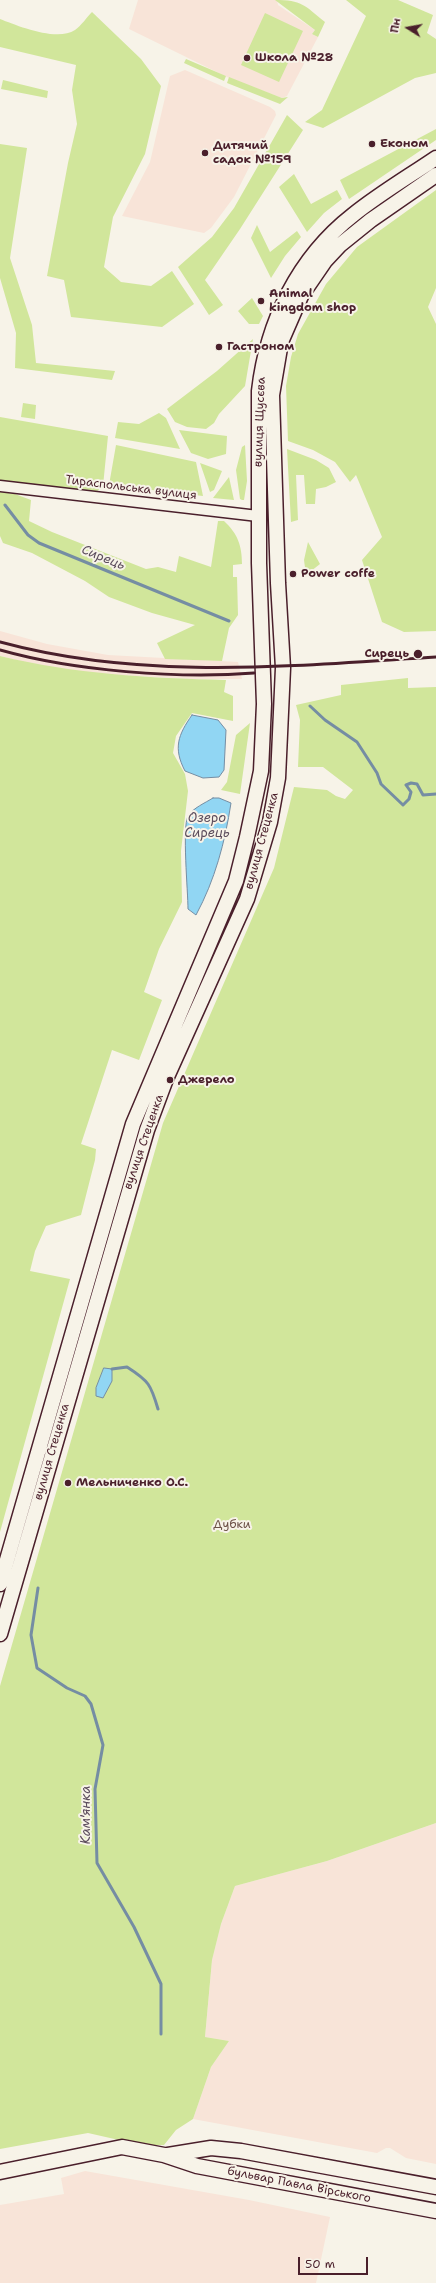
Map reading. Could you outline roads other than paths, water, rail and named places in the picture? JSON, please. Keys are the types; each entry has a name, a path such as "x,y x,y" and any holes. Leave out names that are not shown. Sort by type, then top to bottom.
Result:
{"main road":[{"name":"вулиця Щусєва","path":"262,639 258,516 259,391 267,343 281,304 299,274 330,236 352,215 436,158"},
{"name":"вулиця Щусєва","path":"280,630 272,395 281,342 301,296 325,261 340,245 371,220 436,175"},
{"name":"вулиця Стеценка","path":"0,1634 144,1137 166,1079 246,899 264,844 278,778 281,751 283,682 280,630"},
{"name":"вулиця Стеценка","path":"0,1584 133,1124 236,881 260,771 264,704 262,639"},
{"name":"бульвар Павла Вірського","path":"0,2172 122,2147 164,2155 197,2166 436,2211"},
{"name":"бульвар Павла Вірського","path":"164,2155 211,2148 241,2151 436,2187"}],"street":[{"name":"Тираспольська вулиця","path":"0,486 258,516"}],"water":[{"name":"Озеро Сирець","path":"192,715 218,720 226,730 224,770 219,777 203,778 185,771 181,763 178,748 180,735"},
{"name":"Озеро Сирець","path":"213,798 219,798 231,803 226,832 214,874 196,915 188,909 185,846 186,822 188,816 193,811"},
{"path":"104,1368 112,1369 112,1381 103,1398 96,1396 96,1388"}],"waterway":[{"name":"Сирець","path":"5,505 28,535 39,543 229,621"},
{"name":"Сирець","path":"310,706 325,720 357,742 377,773 381,784 403,805 409,799 411,792 406,785 411,783 417,784 423,795 436,794"},
{"path":"112,1369 127,1367 145,1380 151,1389 158,1409"},
{"name":"Кам'янка","path":"38,1588 31,1635 37,1668 67,1688 85,1696 91,1704 103,1745 95,1789 97,1863 134,1927 161,1984 161,2034"}],"railway":[{"path":"0,642 54,654 108,662 217,668 327,664 436,657"},
{"path":"0,650 60,663 126,672 193,675 254,673"}],"place":[{"name":"Школа №28","path":"247,58"},
{"name":"Економ","path":"372,144"},
{"name":"Дитячий садок №159","path":"205,153"},
{"name":"Animal kingdom shop","path":"261,301"},
{"name":"Гастроном","path":"219,347"},
{"name":"Power coffe","path":"293,574"},
{"name":"Сирець","path":"418,654"},
{"name":"Джерело","path":"170,1080"},
{"name":"Мельниченко О.С.","path":"68,1483"}],"park label":[{"name":"Дубки","path":"232,1525"}]}
